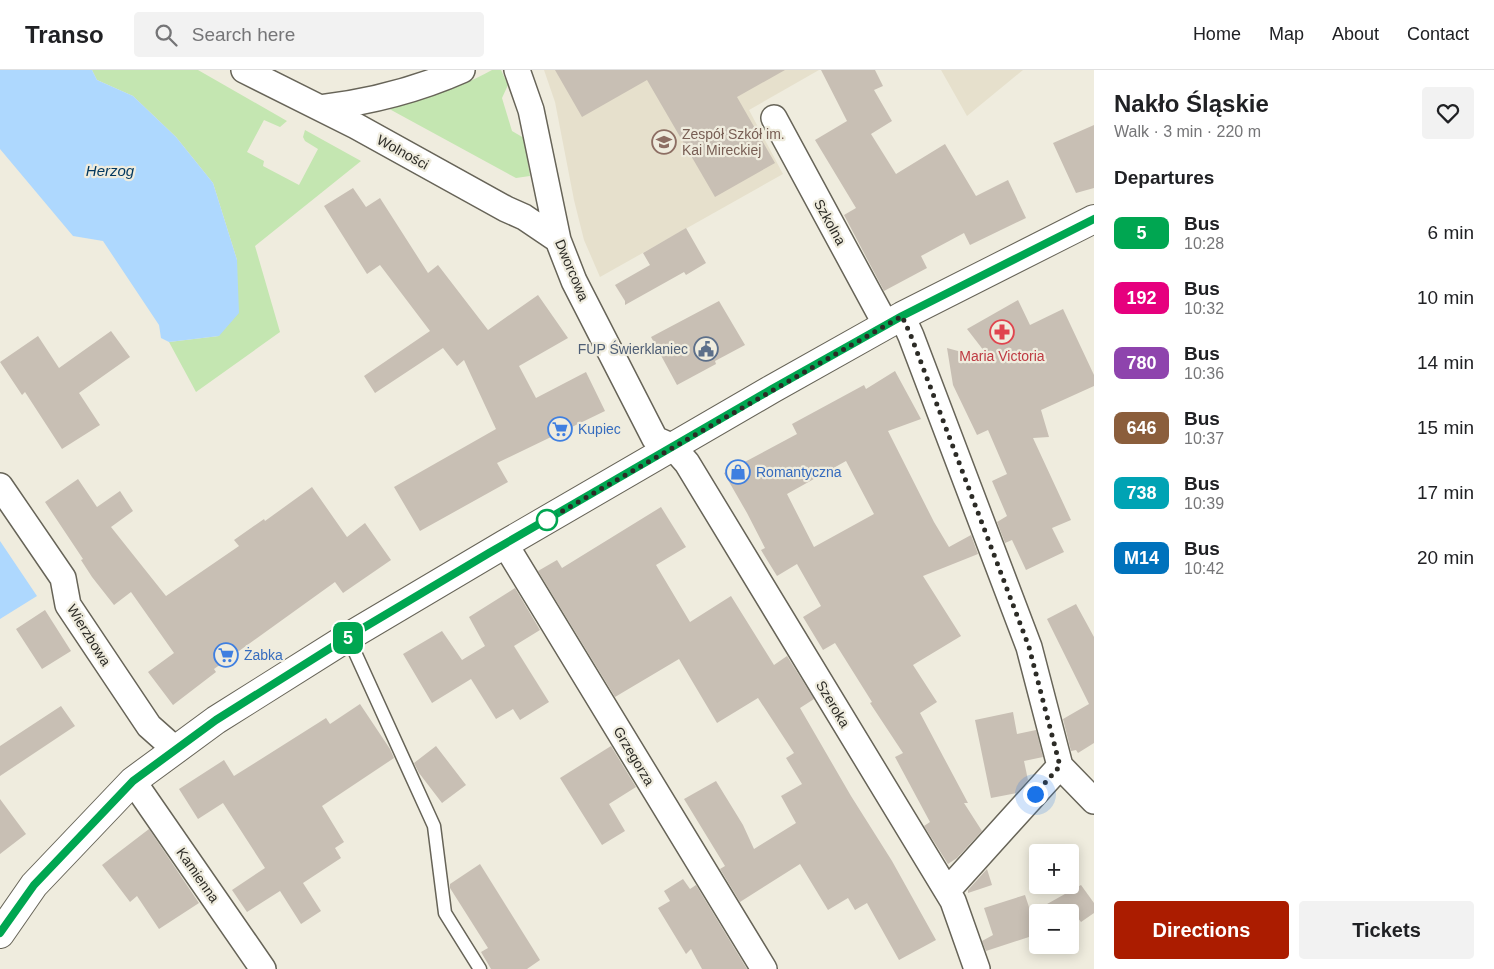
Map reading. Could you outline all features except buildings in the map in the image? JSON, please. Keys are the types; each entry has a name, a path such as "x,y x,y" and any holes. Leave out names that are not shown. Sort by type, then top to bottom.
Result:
{"main road":[{"path":"0,934 34,885 133,781 216,720 348,637 504,544 894,320 1094,219"}],"street":[{"name":"Wolności","path":"244,70 320,108 524,217 558,240"},
{"path":"320,108 380,98 436,82 462,70"},
{"name":"Dworcowa","path":"517,70 531,110 558,240 574,281 655,439 673,447"},
{"name":"Szkolna","path":"774,118 894,320 911,336 1029,647 1060,766"},
{"name":"Szeroka","path":"673,447 687,463 953,900 977,969"},
{"name":"Wierzbowa","path":"0,486 62,578 68,605 149,726 176,750"},
{"name":"Grzegorza","path":"504,544 764,969"},
{"path":"947,891 1060,766 1094,801"},
{"name":"Kamienna","path":"133,781 262,969"}],"lane":[{"path":"348,637 434,826 445,913 480,969"}],"shaded area":[{"name":"Zespół Szkół im. Kai Mireckiej","path":"544,70 819,70 749,110 783,174 600,277 584,240 574,200 555,102"},
{"path":"941,70 1023,70 967,116"}],"green space":[{"path":"92,70 198,70 287,121 280,127 264,120 247,152 264,161 263,166 299,185 318,149 305,141 303,137 305,130 361,161 255,246 280,332 196,392 169,342 219,336 237,260 213,183 176,137 133,96 97,80"},
{"path":"492,70 501,70 508,85 502,98 512,131 524,138 530,176 516,178 382,105 412,100 452,89"}],"water":[{"name":"Herzog","path":"0,70 92,70 97,80 133,96 176,137 213,183 237,260 239,313 219,336 169,342 161,338 159,325 103,241 73,236 0,149"},
{"path":"0,541 37,596 0,619"}],"bus line":[{"name":"5","path":"0,933 34,885 133,781 216,720 348,637 489,553 772,389 902,316 1094,219"}],"place":[{"name":"Zespół Szkół im. Kai Mireckiej","path":"664,142"},
{"name":"Maria Victoria","path":"1002,332"},
{"name":"FUP Świerklaniec","path":"706,349"},
{"name":"Kupiec","path":"560,429"},
{"name":"Romantyczna","path":"738,472"},
{"name":"Żabka","path":"226,655"}],"route":[{"path":"547,520 902,316 1029,647 1060,766 1035,794"}]}
